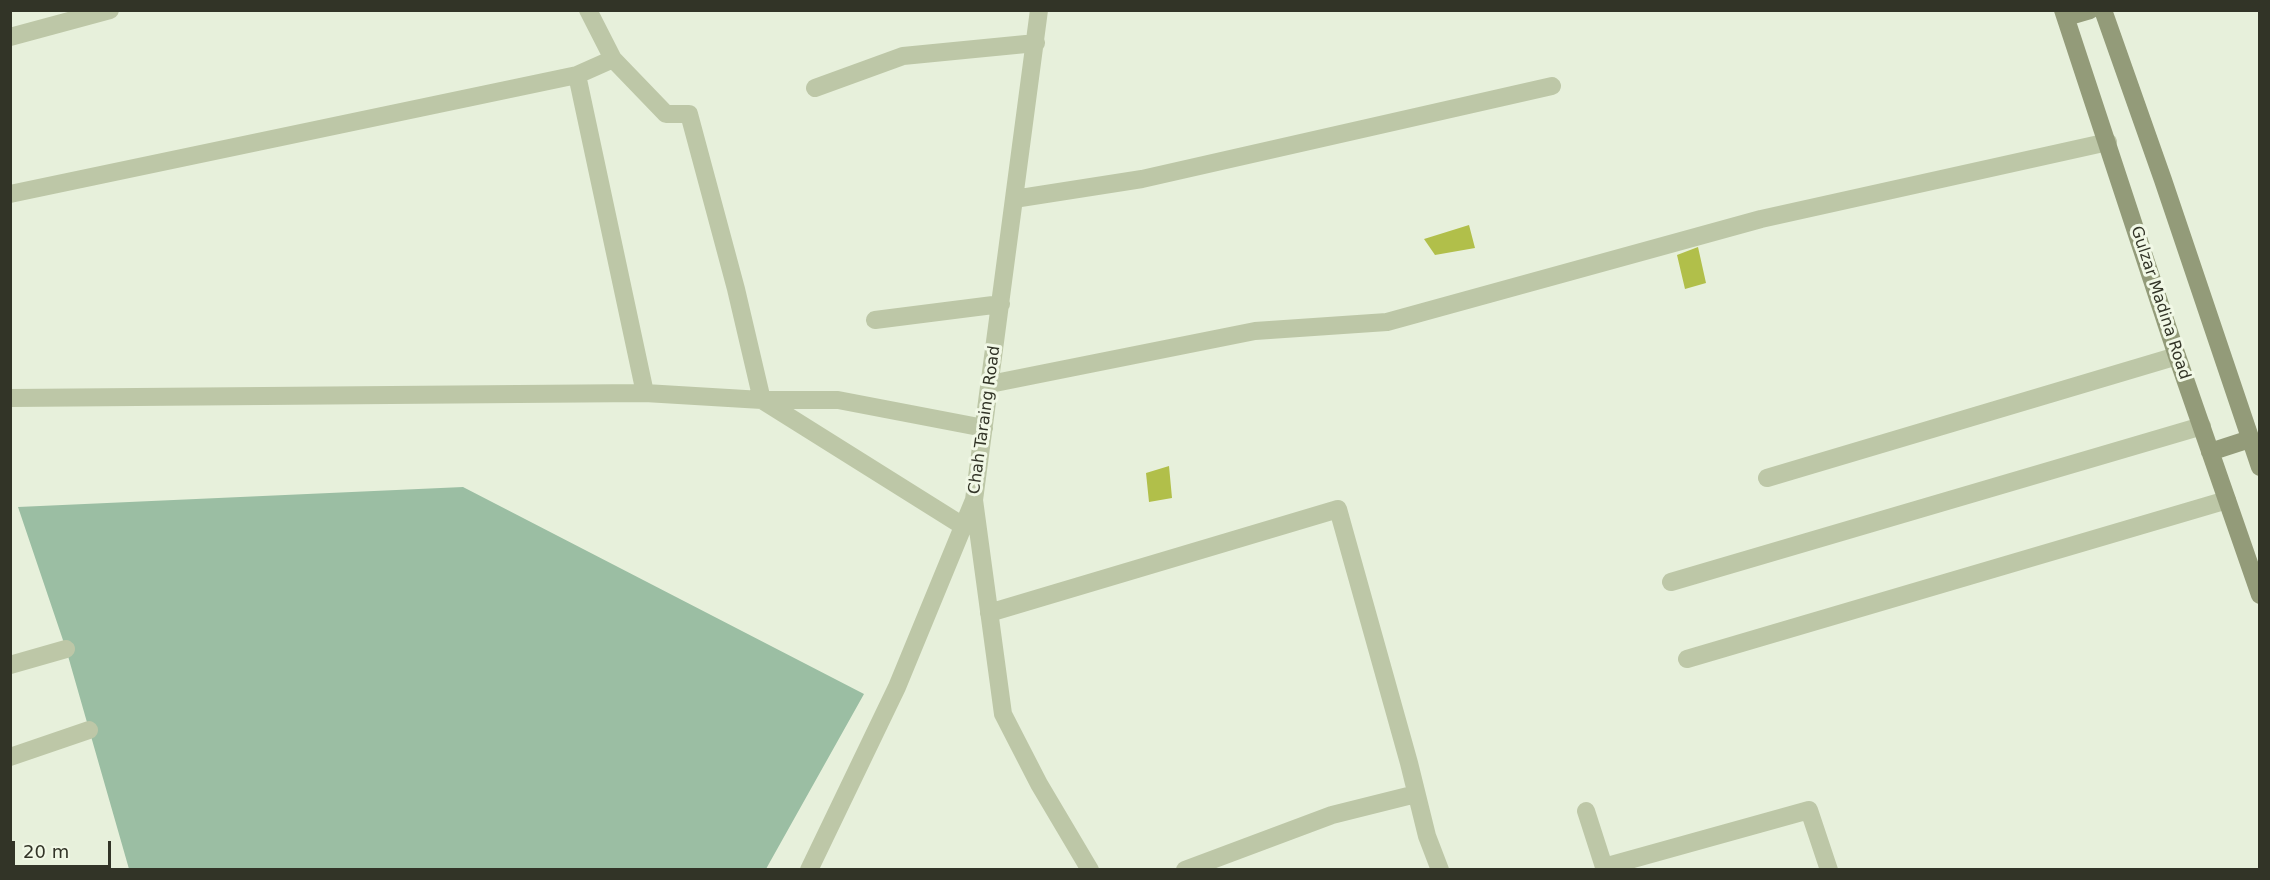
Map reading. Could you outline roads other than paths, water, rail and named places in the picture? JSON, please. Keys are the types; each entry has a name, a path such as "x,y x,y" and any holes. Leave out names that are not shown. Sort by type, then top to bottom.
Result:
{"street":[{"path":"10,37 110,10"},
{"path":"588,10 613,59 666,114 689,114 736,289 762,400 963,526"},
{"name":"Chah Taraing Road","path":"810,870 897,687 974,500 1039,10"},
{"path":"2065,14 2090,10"},
{"path":"2103,10 2163,180 2259,467"},
{"name":"Gulzar Madina Road","path":"2065,14 2177,356 2259,595"},
{"path":"815,88 903,56 1036,44"},
{"path":"10,194 577,75 613,59"},
{"path":"577,75 645,393"},
{"path":"1014,199 1142,179 1552,86"},
{"path":"990,384 1255,331 1387,322 1761,219 2108,142"},
{"path":"875,320 1001,304"},
{"path":"1767,478 2177,356"},
{"path":"10,398 645,393 762,400 838,400 984,428"},
{"path":"1671,582 2202,426"},
{"path":"2210,452 2250,439"},
{"path":"974,500 1003,714 1039,784 1090,870"},
{"path":"1687,659 2227,500"},
{"path":"989,613 1338,509 1427,836 1440,870"},
{"path":"10,665 66,649"},
{"path":"10,757 89,730"},
{"path":"1185,870 1332,814 1416,794"},
{"path":"1586,811 1604,868 1809,810 1829,870"}]}
